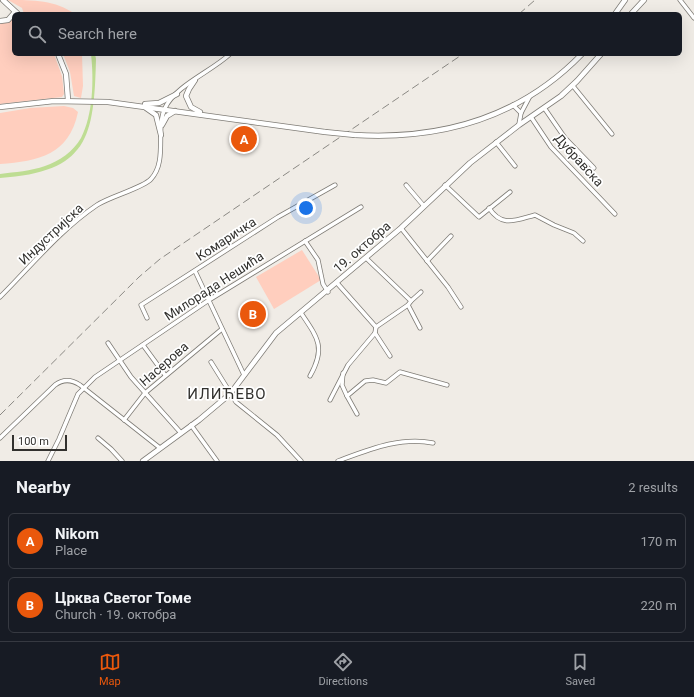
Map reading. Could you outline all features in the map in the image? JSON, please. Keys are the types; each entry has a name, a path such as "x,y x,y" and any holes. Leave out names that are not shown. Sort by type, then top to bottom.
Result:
{"street":[{"path":"2,0 16,12"},
{"path":"616,12 625,0"},
{"path":"633,12 644,0"},
{"path":"680,0 694,18"},
{"path":"0,21 8,20 12,17"},
{"path":"59,56 66,74 68,100"},
{"path":"164,109 177,94 214,68 228,56"},
{"path":"0,107 31,102 68,100 123,103 325,132 355,135 400,136 442,131 472,122 513,106 530,96 580,56"},
{"name":"19. октобра","path":"143,461 230,394 276,333 328,292 401,228 445,185 496,142 529,118 546,109 573,86 599,56"},
{"path":"195,80 189,89 187,99 191,107 203,114"},
{"path":"573,86 612,134"},
{"path":"123,103 159,103 177,94"},
{"path":"519,125 521,115 530,96"},
{"path":"139,105 149,109 156,115 161,135"},
{"path":"513,106 519,108 521,115"},
{"name":"Индустријска","path":"0,297 68,228 85,214 108,199 151,179 158,167 164,109"},
{"path":"546,109 565,138 594,168"},
{"path":"162,125 170,113 177,111"},
{"path":"521,115 529,118"},
{"name":"Дубравска","path":"529,118 551,147 615,214"},
{"path":"496,142 515,166"},
{"name":"Комаричка","path":"147,318 141,305 278,217 335,185"},
{"path":"406,185 423,206"},
{"path":"445,185 479,216 510,192"},
{"name":"Милорада Нешића","path":"48,461 78,394 95,377 209,300 361,207"},
{"path":"489,208 494,216 501,221 512,221 535,215 574,233 583,240"},
{"path":"401,228 448,287 461,307"},
{"path":"427,261 451,236"},
{"path":"305,241 318,260 323,284 328,292"},
{"path":"366,258 410,301"},
{"path":"195,271 244,375"},
{"path":"337,283 376,327"},
{"path":"330,400 343,373 351,361 375,333 376,327 408,305 410,301 421,292"},
{"path":"408,305 420,328"},
{"path":"301,313 316,337 319,347 316,364 310,376"},
{"name":"Насерова","path":"124,420 145,393 222,329"},
{"path":"375,333 390,356"},
{"path":"108,342 119,361 181,433"},
{"path":"143,345 165,375"},
{"path":"211,362 230,394 245,410 277,435 301,461"},
{"path":"347,396 362,383 369,380 386,383 400,372 447,386"},
{"path":"343,373 342,385 357,414"},
{"path":"0,438 59,382 71,380 160,448"},
{"path":"191,425 217,461"},
{"path":"98,438 122,461"},
{"path":"338,461 380,447 403,442 416,441 433,443"}],"shaded area":[{"path":"8,0 52,3 72,12 23,12 22,8"},
{"path":"12,19 12,56 55,56 62,76 64,94 62,97 0,104 0,22 5,23"},
{"path":"64,56 82,56 83,86 81,98 74,96 70,72"},
{"path":"91,56 95,56 93,110 88,130 80,146 69,159 52,168 29,174 0,178 0,174 34,169 50,164 60,159 74,148 81,138 88,119 92,97"},
{"path":"64,106 73,108 78,112 74,126 68,138 60,147 39,158 0,164 0,113 30,108"},
{"path":"302,250 321,280 274,309 256,277"}],"railway":[{"path":"521,12 535,0"},
{"path":"0,415 139,277 160,259 460,56"}],"place":[{"name":"Nikom","path":"244,139"},
{"name":"Црква Светог Томе","path":"253,314"}],"district":[{"name":"ИЛИЋЕВО","path":"227,394"}]}
